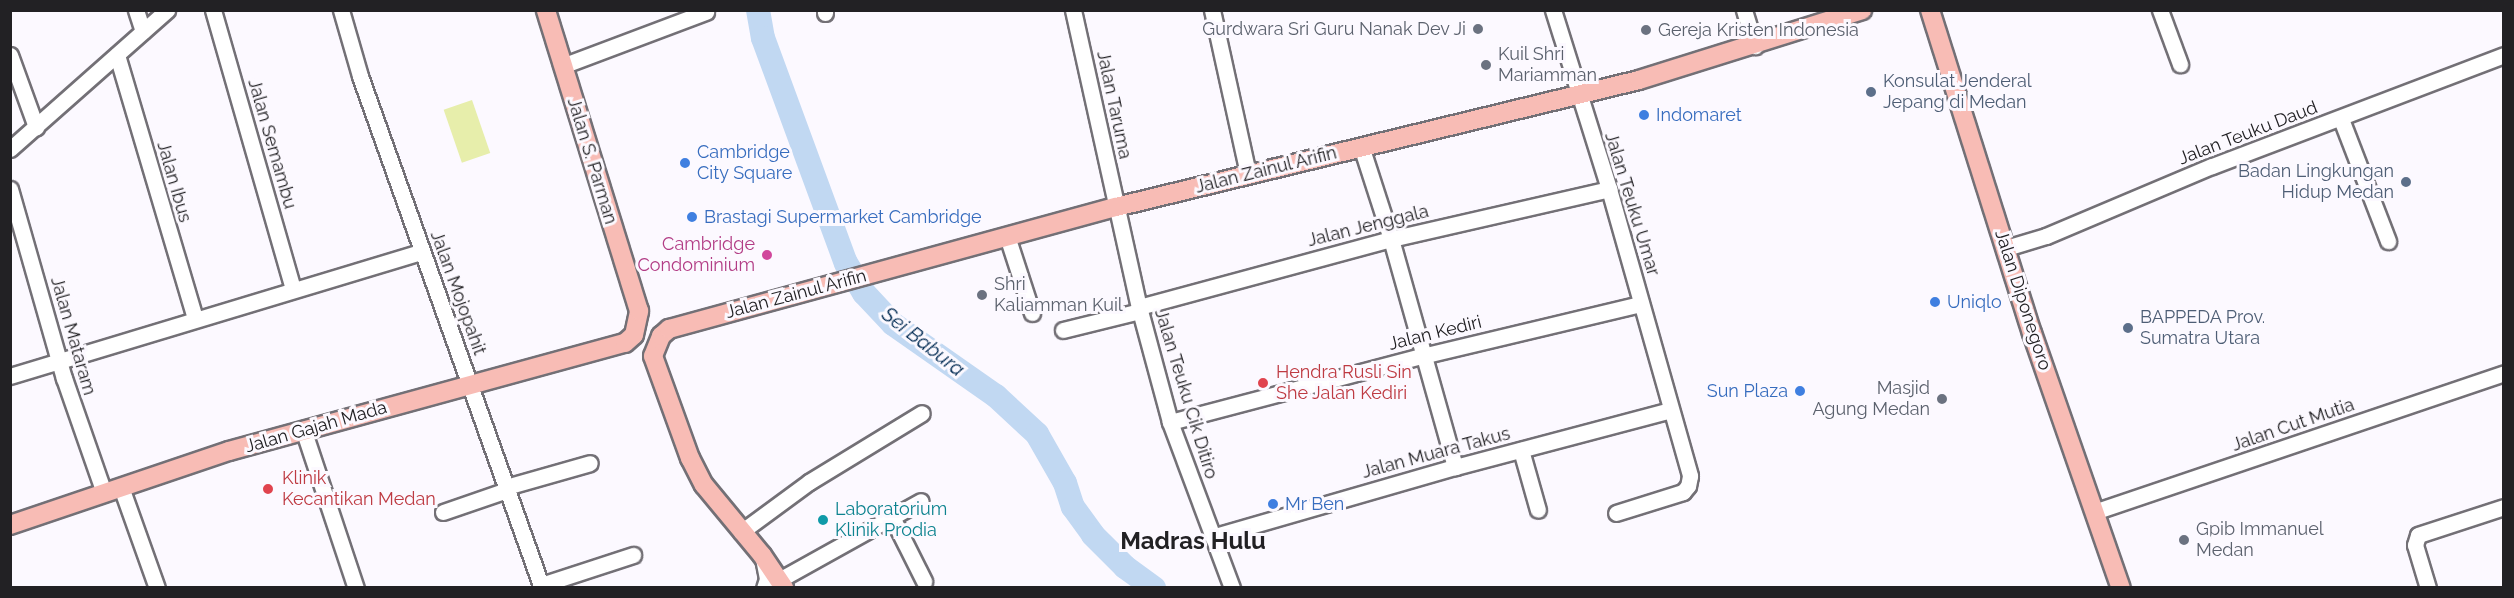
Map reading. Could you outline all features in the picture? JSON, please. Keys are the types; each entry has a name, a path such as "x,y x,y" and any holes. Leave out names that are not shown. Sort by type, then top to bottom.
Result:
{"main road":[{"name":"Jalan S. Parman","path":"546,10 639,311"},
{"name":"Jalan Zainul Arifin","path":"669,329 1116,207 1708,61 1753,41 1863,10"},
{"name":"Jalan Diponegoro","path":"1930,10 1975,158 2121,588"},
{"path":"639,311 652,324 669,329"},
{"path":"625,343 636,331 639,311"},
{"path":"652,356 661,336 669,329"},
{"path":"625,343 637,345 652,356 704,485 762,555 775,585"},
{"name":"Jalan Gajah Mada","path":"10,525 303,429 625,343"}],"street":[{"path":"136,10 143,31"},
{"path":"10,149 167,10"},
{"name":"Jalan Semambu","path":"213,10 293,289"},
{"name":"Jalan Mojopahit","path":"341,10 360,76 541,586"},
{"name":"Jalan Taruma","path":"1074,10 1116,207"},
{"path":"1212,10 1248,174"},
{"name":"Jalan Teuku Umar","path":"1553,10 1609,189 1689,476 1688,486 1683,492 1616,513"},
{"path":"1744,10 1753,41"},
{"path":"2160,10 2180,64"},
{"path":"562,66 706,12"},
{"path":"10,55 36,127"},
{"name":"Jalan Ibus","path":"117,55 195,319"},
{"name":"Jalan Teuku Daud","path":"2006,248 2046,236 2212,166 2341,119 2504,55"},
{"path":"2341,119 2388,241"},
{"path":"1361,146 1455,467"},
{"name":"Jalan Mataram","path":"10,189 59,360 104,493"},
{"name":"Jalan Jenggala","path":"1063,330 1390,239 1609,189"},
{"name":"Jalan Teuku Cik Ditiro","path":"1116,207 1139,309 1170,422 1232,588"},
{"path":"1007,236 1032,313"},
{"path":"10,376 422,252"},
{"name":"Jalan Kediri","path":"1170,422 1422,356 1641,304"},
{"name":"Jalan Cut Mutia","path":"2094,512 2504,373"},
{"name":"Jalan Muara Takus","path":"1212,537 1455,467 1670,410"},
{"path":"741,531 809,482 922,413"},
{"path":"303,429 356,588"},
{"path":"1521,450 1538,510"},
{"path":"443,512 507,488 590,463"},
{"path":"122,487 157,588"},
{"path":"775,585 921,501"},
{"path":"2428,588 2415,545 2418,535 2504,507"},
{"path":"892,517 924,581"},
{"path":"541,586 633,555"}],"green space":[{"path":"472,100 490,153 462,163 444,110"}],"waterway":[{"name":"Sei Babura","path":"758,10 763,38 846,263 864,293 893,324 996,396 1037,434 1065,483 1073,507 1093,535 1125,567 1154,588"}],"place":[{"name":"Gurdwara Sri Guru Nanak Dev Ji","path":"1478,29"},
{"name":"Gereja Kristen Indonesia","path":"1646,30"},
{"name":"Kuil Shri Mariamman","path":"1486,65"},
{"name":"Konsulat Jenderal Jepang di Medan","path":"1871,92"},
{"name":"Indomaret","path":"1644,115"},
{"name":"Cambridge City Square","path":"685,163"},
{"name":"Badan Lingkungan Hidup Medan","path":"2406,182"},
{"name":"Brastagi Supermarket Cambridge","path":"692,217"},
{"name":"Cambridge Condominium","path":"767,255"},
{"name":"Shri Kaliamman Kuil","path":"982,295"},
{"name":"Uniqlo","path":"1935,302"},
{"name":"BAPPEDA Prov. Sumatra Utara","path":"2128,328"},
{"name":"Hendra Rusli Sin She Jalan Kediri","path":"1263,383"},
{"name":"Sun Plaza","path":"1800,391"},
{"name":"Masjid Agung Medan","path":"1942,399"},
{"name":"Klinik Kecantikan Medan","path":"268,489"},
{"name":"Mr Ben","path":"1273,504"},
{"name":"Laboratorium Klinik Prodia","path":"823,520"},
{"name":"Gpib Immanuel Medan","path":"2184,540"}],"district":[{"name":"Madras Hulu","path":"1193,541"}]}
